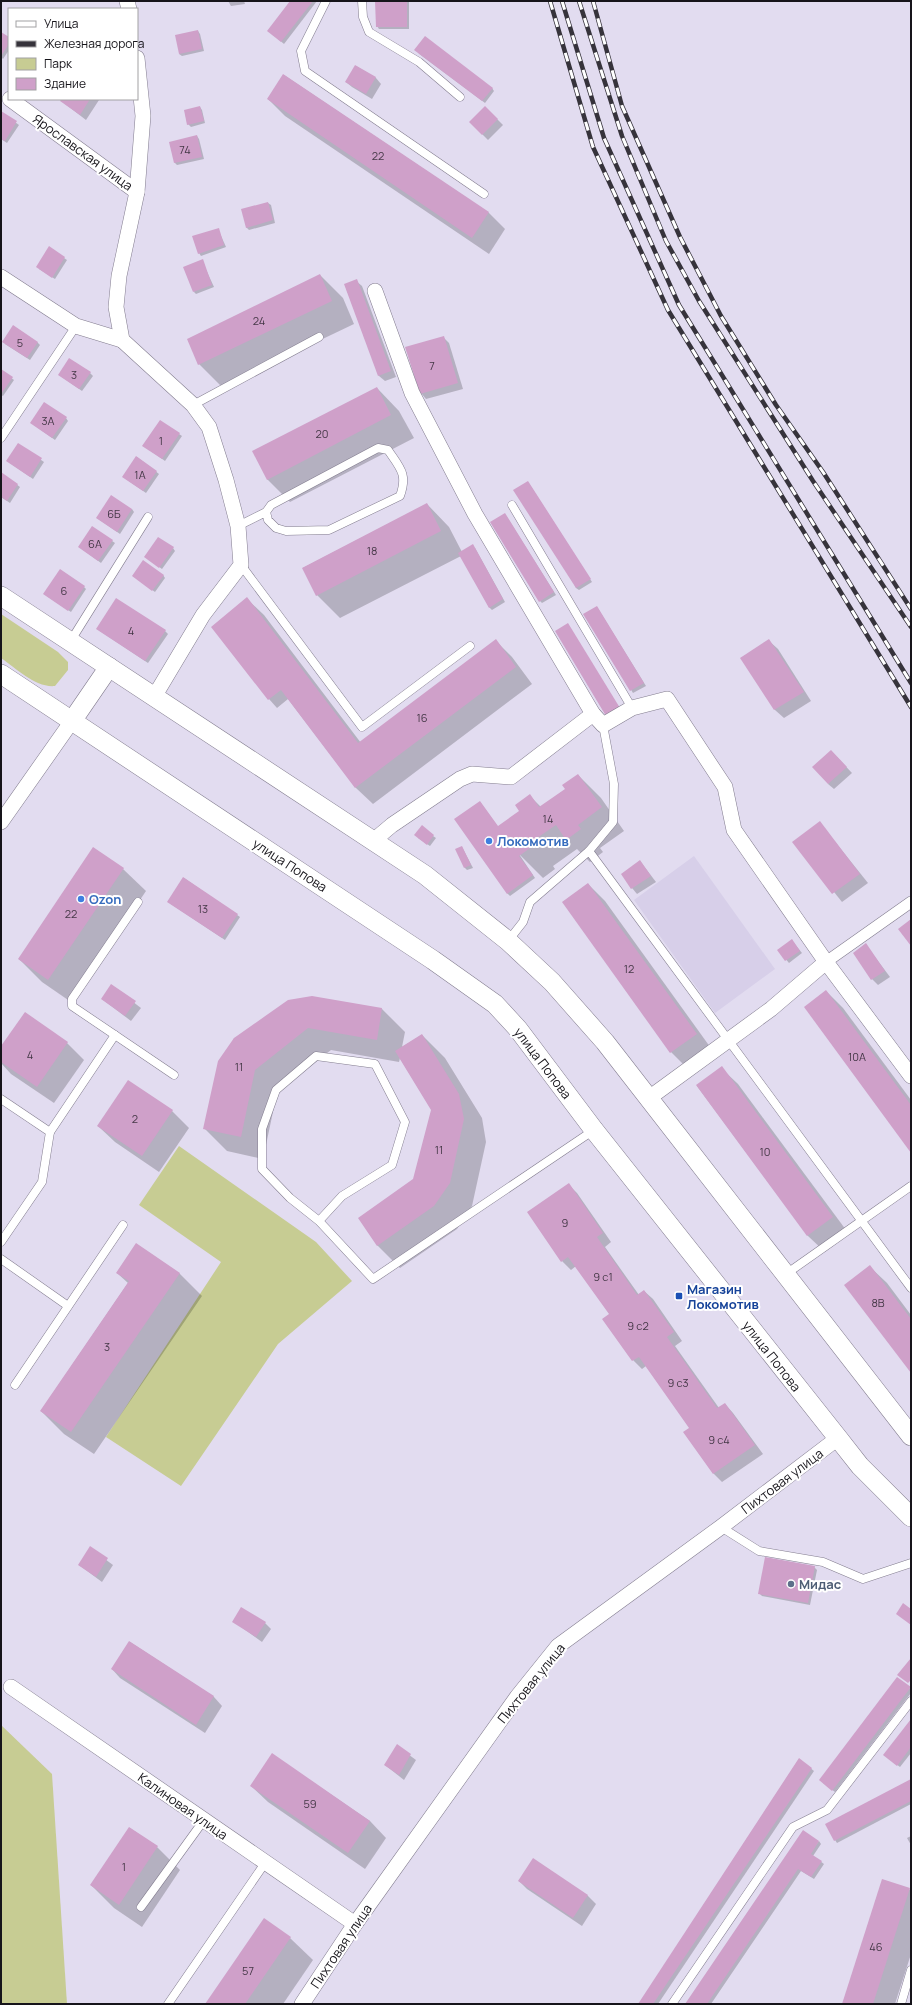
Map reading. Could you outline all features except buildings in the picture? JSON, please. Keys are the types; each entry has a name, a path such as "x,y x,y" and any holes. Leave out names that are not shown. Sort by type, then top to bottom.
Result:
{"street":[{"path":"122,340 116,307 118,276 137,192 143,116 138,68"},
{"name":"Ярославская улица","path":"11,100 137,192"},
{"path":"1,277 76,326 122,340 193,405 209,427 226,480 238,526 241,565 204,615 154,697"},
{"path":"375,291 412,393 471,508 598,719"},
{"path":"1,596 425,875 508,941 552,982 604,1042 911,1436"},
{"path":"1,822 108,667"},
{"name":"улица Попова","path":"1,674 433,960 495,1004 518,1028 594,1130 860,1466 911,1517"},
{"path":"373,841 392,825 460,779 472,774 511,777 598,719 667,699 724,787 734,830 826,962 911,1076"},
{"path":"649,1098 772,1009 826,962 911,902"},
{"name":"Пихтовая улица","path":"302,2004 355,1924 517,1697 558,1646 721,1527 838,1438"},
{"name":"Калиновая улица","path":"10,1687 355,1924"}],"lane":[{"path":"326,1 301,51 305,71 484,194"},
{"path":"362,1 362,17 369,32 419,62 460,97"},
{"path":"1,438 76,326"},
{"path":"193,405 319,337"},
{"path":"238,526 266,512 271,505 378,448 388,450 404,476 404,486 400,496 329,530 286,531 276,528 268,520 266,512"},
{"path":"512,505 632,708"},
{"path":"70,642 148,517"},
{"path":"241,565 362,727 470,646"},
{"path":"508,941 523,922 530,902 589,852 613,822 614,784 598,719"},
{"path":"589,852 911,1288"},
{"path":"138,902 72,999 72,1006 174,1075"},
{"path":"1,1242 42,1182 50,1132 115,1035"},
{"path":"319,1221 342,1196 392,1165 406,1122 375,1064 316,1056 276,1090 262,1129 262,1169 290,1198 319,1221 373,1279 594,1130"},
{"path":"1,1099 50,1132"},
{"path":"786,1274 911,1186"},
{"path":"15,1386 123,1225"},
{"path":"1,1259 68,1306"},
{"path":"721,1527 759,1551 823,1562 862,1579 911,1564"},
{"path":"672,2004 794,1827 827,1810 911,1701"},
{"path":"141,1907 204,1820"},
{"path":"168,2004 265,1863"},
{"path":"901,2004 911,1970"}],"shaded area":[{"path":"694,856 775,969 715,1013 634,900"}],"green space":[{"path":"1,614 58,652 68,662 68,670 55,686 48,686 34,681 1,658"},
{"path":"179,1146 316,1242 352,1281 278,1344 181,1486 106,1437 221,1262 139,1205"},
{"path":"1,1725 52,1774 67,2004 1,2004"}],"railway":[{"path":"550,1 593,147 668,310 911,707"},
{"path":"562,1 604,138 679,305 911,683"},
{"path":"579,1 622,136 666,241 699,301 813,481 911,627"},
{"path":"593,1 622,106 680,237 721,316 776,405 823,472 911,609"}],"place":[{"name":"Локомотив","path":"489,841"},
{"name":"Ozon","path":"81,899"},
{"name":"Магазин Локомотив","path":"679,1296"},
{"name":"Мидас","path":"791,1584"}]}
